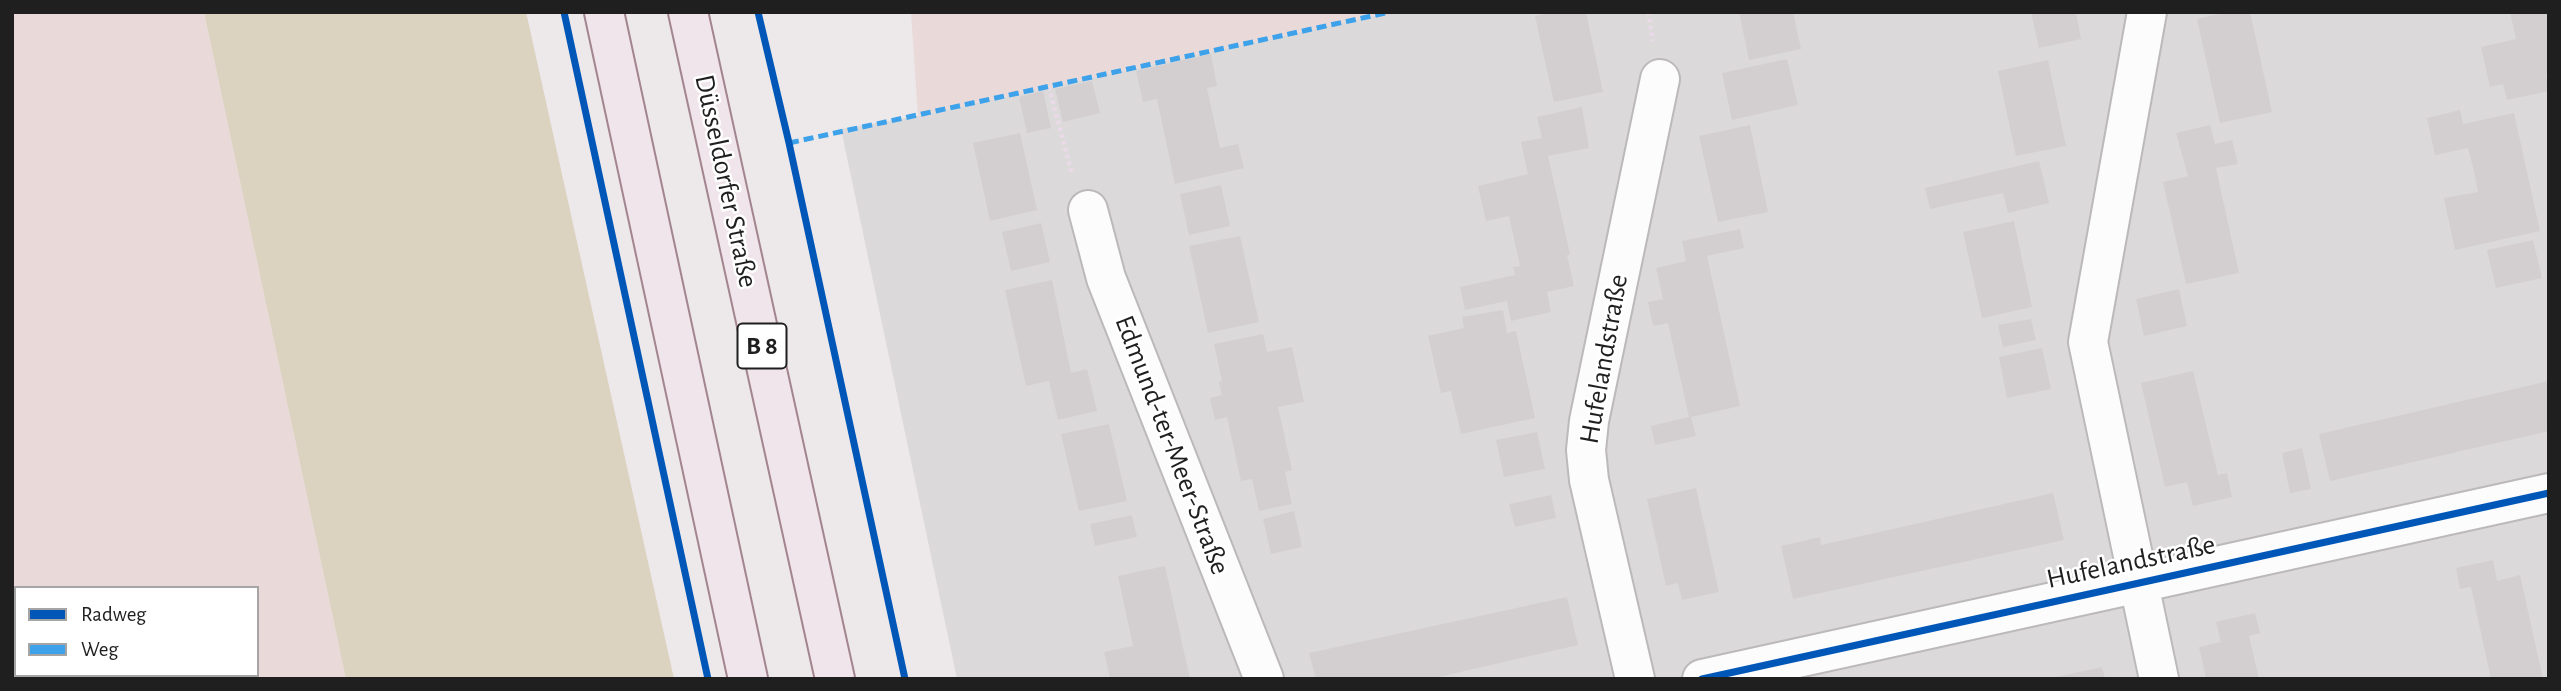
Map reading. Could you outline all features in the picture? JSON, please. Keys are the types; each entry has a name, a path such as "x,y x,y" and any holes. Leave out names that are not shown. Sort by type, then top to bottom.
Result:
{"main road":[{"path":"604,12 748,679"},
{"name":"Düsseldorfer Straße","path":"688,12 835,679"}],"street":[{"name":"Hufelandstraße","path":"2147,12 2088,342 2159,679"},
{"name":"Hufelandstraße","path":"1635,679 1588,480 1586,450 1589,421 1660,79"},
{"name":"Edmund-ter-Meer-Straße","path":"1088,210 1107,278 1264,679"},
{"name":"Hufelandstraße","path":"1716,677 2549,493"}],"path":[{"path":"1049,87 1068,165 1088,210"}],"shaded area":[{"path":"12,12 204,12 346,679 12,679"},
{"path":"204,12 526,12 674,679 346,679"},
{"path":"911,12 1390,12 918,116"},
{"path":"1390,12 2549,12 2549,679 957,679 841,129 918,116"}],"building":[{"path":"1552,12 1586,12 1603,92 1554,102 1535,16"},
{"path":"1739,12 1793,12 1801,49 1749,60"},
{"path":"2031,12 2076,12 2081,39 2039,48"},
{"path":"2228,12 2250,12 2272,112 2220,123 2197,19"},
{"path":"2510,12 2549,12 2549,74 2546,74 2549,91 2507,100 2503,84 2490,87 2481,47 2516,39"},
{"path":"1211,54 1217,86 1207,88 1220,148 1238,144 1244,168 1175,184 1157,99 1143,102 1136,71"},
{"path":"1787,59 1798,105 1732,120 1722,73"},
{"path":"2048,60 2066,146 2016,156 1998,71"},
{"path":"1092,81 1100,113 1063,122 1055,89"},
{"path":"1043,91 1051,128 1027,133 1019,97"},
{"path":"1582,107 1589,148 1548,156 1570,254 1567,255 1574,286 1547,292 1551,312 1511,321 1507,301 1465,310 1460,287 1515,275 1513,267 1520,266 1509,216 1486,221 1478,186 1528,174 1521,142 1542,138 1537,117"},
{"path":"2460,110 2463,124 2514,113 2540,231 2455,250 2444,198 2478,192 2473,167 2468,148 2435,155 2427,118"},
{"path":"1750,125 1768,212 1718,222 1699,136"},
{"path":"2210,125 2215,144 2232,140 2238,164 2216,168 2239,273 2186,284 2163,182 2188,176 2176,133"},
{"path":"1020,133 1037,210 990,221 973,143"},
{"path":"2039,161 2049,203 2008,213 2003,193 1930,209 1925,188"},
{"path":"1221,185 1230,226 1189,235 1180,194"},
{"path":"2014,221 2032,307 1982,318 1963,232"},
{"path":"1041,223 1050,262 1011,271 1002,232"},
{"path":"1740,229 1744,248 1707,256 1740,406 1691,417 1696,436 1655,445 1651,426 1689,417 1668,323 1653,326 1648,302 1663,299 1656,268 1686,261 1682,241"},
{"path":"1240,236 1259,322 1208,333 1189,246"},
{"path":"2533,240 2542,278 2496,288 2487,250"},
{"path":"1052,280 1071,373 1087,369 1097,411 1058,420 1049,381 1026,386 1005,290"},
{"path":"2179,289 2187,326 2144,336 2136,299"},
{"path":"1503,310 1507,333 1516,331 1535,418 1461,434 1451,391 1441,393 1428,336 1464,328 1462,317"},
{"path":"2031,319 2036,340 2003,347 1998,325"},
{"path":"1263,334 1267,352 1292,347 1304,402 1278,407 1292,470 1285,472 1292,504 1259,511 1252,479 1241,481 1227,417 1215,420 1210,398 1222,395 1219,382 1222,381 1214,344"},
{"path":"2042,348 2051,389 2007,398 1999,357"},
{"path":"2193,371 2218,475 2227,473 2232,497 2193,506 2187,482 2165,487 2141,383"},
{"path":"2549,381 2549,431 2330,481 2319,434"},
{"path":"1109,424 1127,501 1079,511 1061,434"},
{"path":"1537,432 1545,469 1504,477 1496,440"},
{"path":"2302,448 2311,489 2290,493 2282,453"},
{"path":"1696,488 1719,592 1682,600 1678,583 1666,586 1647,499"},
{"path":"2053,493 2064,540 1793,599 1781,546 1820,537 1821,545"},
{"path":"1551,495 1556,518 1515,527 1509,504"},
{"path":"1294,511 1302,547 1271,554 1263,519"},
{"path":"1132,515 1137,537 1095,546 1090,524"},
{"path":"2493,560 2497,581 2520,575 2543,679 2491,679 2471,587 2460,589 2456,568"},
{"path":"1165,566 1190,679 1110,679 1104,652 1133,646 1118,576"},
{"path":"1567,597 1578,645 1430,679 1316,679 1309,653"},
{"path":"2255,613 2260,633 2249,636 2259,679 2206,679 2199,647 2221,642 2216,622"},
{"path":"2102,667 2105,679 2052,679 2052,678"}],"marked path":[{"path":"789,143 1390,12"}],"cycle path":[{"path":"564,12 708,679"},
{"path":"758,12 905,679"},
{"path":"1702,679 2549,493"}]}
